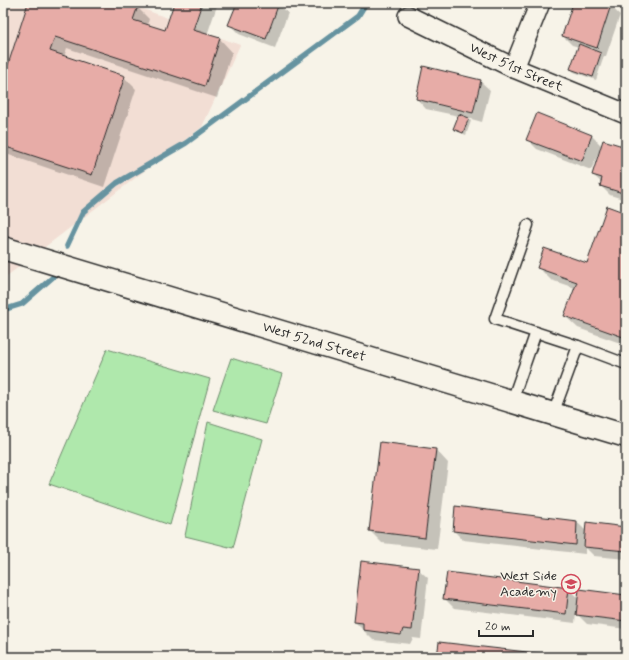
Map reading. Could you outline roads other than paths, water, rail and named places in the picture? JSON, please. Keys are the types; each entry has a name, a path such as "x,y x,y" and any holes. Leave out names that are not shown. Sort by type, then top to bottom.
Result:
{"main road":[{"name":"West 52nd Street","path":"3,248 626,436"}],"street":[{"path":"514,68 540,3"},
{"name":"West 51st Street","path":"408,16 514,68 626,114"}],"lane":[{"path":"528,225 495,319 578,346 626,364"},
{"path":"512,401 536,332"},
{"path":"553,414 578,346"}],"waterway":[{"path":"67,246 83,212 117,183 186,143 358,16 366,3"},
{"path":"3,310 22,304 53,277"}],"place":[{"name":"West Side Academy","path":"571,584"}]}
